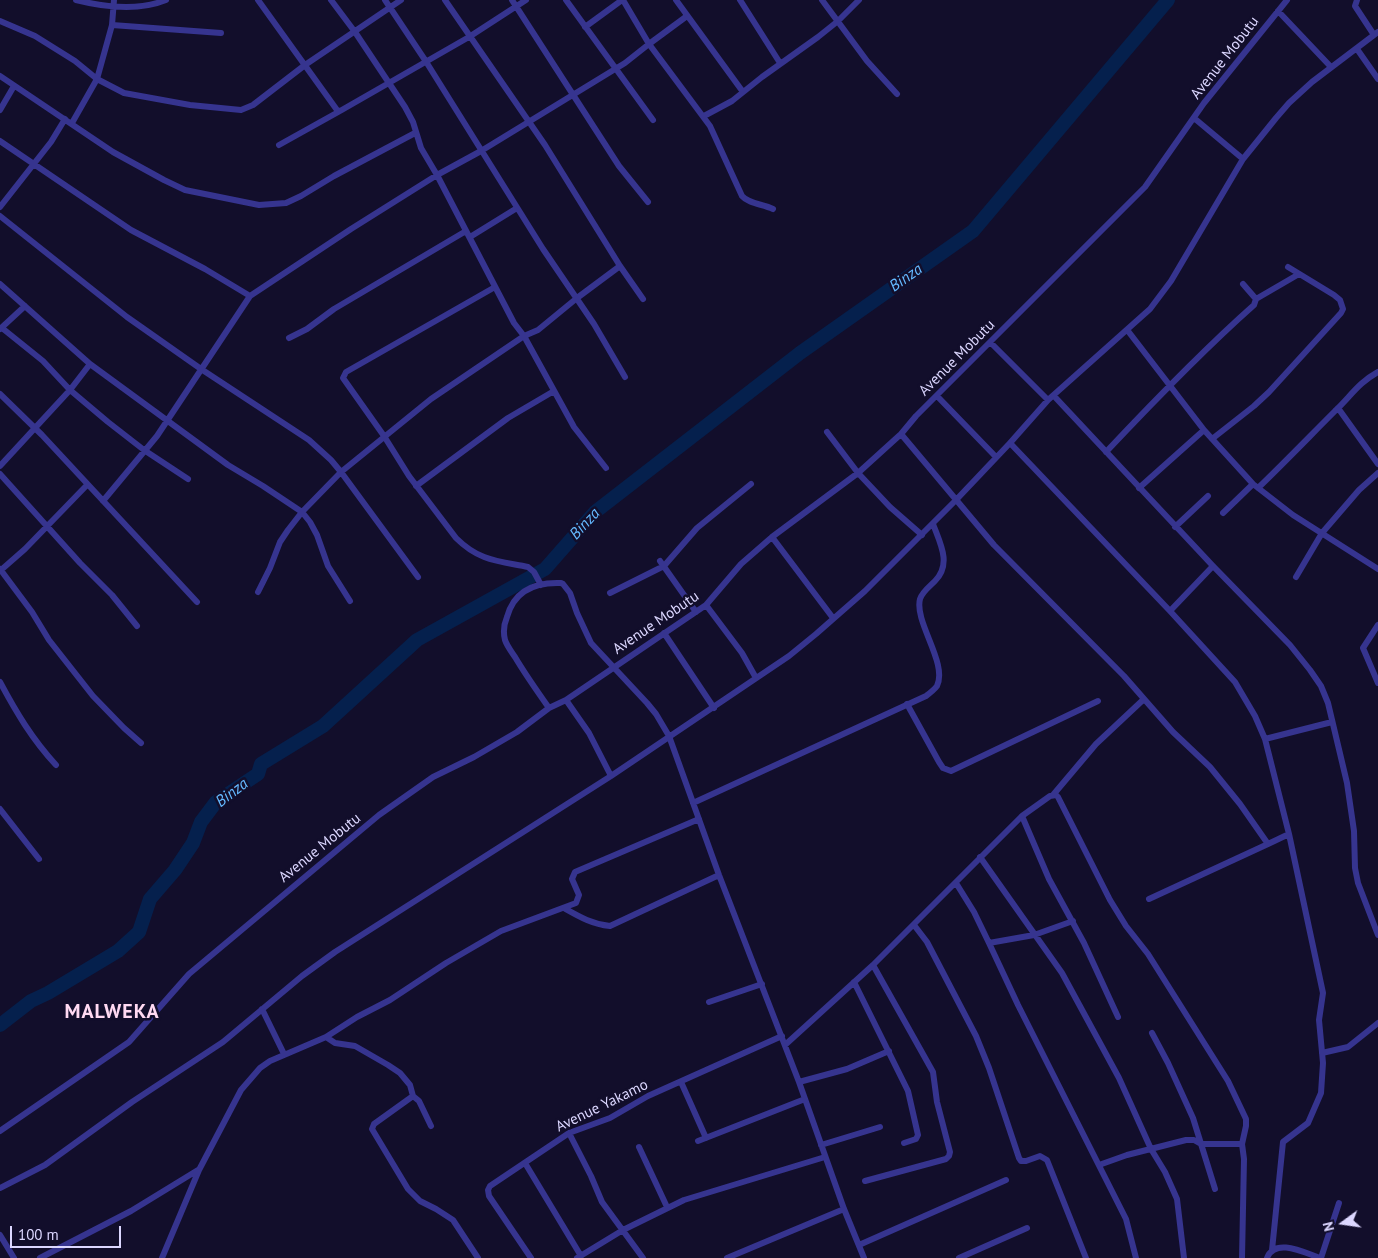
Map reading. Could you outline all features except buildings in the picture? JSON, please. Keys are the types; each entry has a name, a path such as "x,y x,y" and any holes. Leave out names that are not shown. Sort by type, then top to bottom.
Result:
{"street":[{"path":"76,0 147,5 166,0"},
{"path":"258,0 340,111"},
{"path":"331,0 390,82 411,118 421,148 514,323 524,336 574,426 606,468"},
{"path":"385,0 425,60 625,377"},
{"path":"0,21 20,28 55,48 97,79 124,93 190,106 241,110 253,105 305,65 401,0"},
{"path":"445,0 530,122 620,266 643,299"},
{"path":"278,145 469,36 514,3 526,0"},
{"path":"566,0 653,120"},
{"path":"585,27 622,0 648,44 704,116 718,141 742,196 748,201 772,208"},
{"path":"676,0 743,92"},
{"path":"740,0 780,63"},
{"path":"822,0 867,61 897,94"},
{"path":"704,116 732,101 838,21 859,0"},
{"name":"Avenue Mobutu","path":"0,1131 129,1042 189,974 379,815 434,778 517,732 549,708 566,700 706,605 741,564 772,537 858,473 900,434 1053,277 1145,187 1219,83 1287,0"},
{"path":"0,1188 45,1165 132,1102 223,1042 302,976 335,952 714,708 789,656 865,591 933,524 1051,398 1128,331 1150,309 1166,289 1243,159 1289,103 1330,67 1357,50 1376,34 1355,6 1357,0"},
{"path":"72,123 97,79 112,25 113,3"},
{"path":"514,3 619,166 648,202"},
{"path":"1278,11 1330,67"},
{"path":"103,501 157,436 250,296 437,175 482,151 636,56 648,44 687,16"},
{"path":"112,25 221,33"},
{"path":"1357,50 1378,80"},
{"path":"0,76 113,152 164,180 184,190 259,206 286,203 416,133"},
{"path":"0,110 14,86"},
{"path":"1194,118 1243,159"},
{"path":"0,207 35,164 65,119"},
{"path":"0,141 131,230 205,269 250,296"},
{"path":"289,338 307,329 334,309 517,208"},
{"path":"0,216 127,317 201,369 295,430 331,460 418,577"},
{"path":"258,592 280,542 302,512 341,472 431,399 524,336 538,330 576,298 620,266"},
{"path":"1212,439 1269,392 1341,313 1343,305 1340,300 1288,267"},
{"path":"1106,452 1209,345 1254,305 1256,299 1299,274"},
{"path":"0,284 90,364 228,465 302,512 317,535 328,566 350,600"},
{"path":"1243,284 1256,299"},
{"path":"495,287 344,373 343,378 416,486 456,538 474,553 493,561 528,567 534,572 540,583"},
{"path":"24,306 1,328 42,361 70,390 108,422 144,450 188,479"},
{"path":"1128,331 1204,430 1256,486 1274,502 1378,569"},
{"path":"991,342 1106,452 1290,646 1321,686 1328,703 1347,783 1354,831 1358,883 1378,934"},
{"path":"0,466 70,390 90,364"},
{"path":"1223,513 1256,486 1338,408 1355,388 1378,372"},
{"path":"416,486 508,418 554,391"},
{"path":"0,394 197,602"},
{"path":"937,396 996,457"},
{"path":"1338,408 1378,464"},
{"path":"1139,488 1204,430"},
{"path":"827,432 858,473 890,507 922,535"},
{"path":"900,434 994,545 1036,590 1102,654 1173,732 1210,767 1240,804 1268,844"},
{"path":"1010,443 1235,682 1255,716 1264,738 1289,834 1323,993 1319,1020 1324,1076 1321,1093 1308,1123 1283,1142 1272,1250 1267,1258"},
{"path":"1296,577 1322,534 1359,490 1378,473"},
{"path":"0,474 112,595 137,626"},
{"path":"610,593 662,563 697,528 751,484"},
{"path":"87,485 25,549 0,569 32,612 49,640 92,696 141,743"},
{"path":"1175,526 1208,496"},
{"path":"693,804 926,696 933,691 939,677 936,659 919,608 922,595 938,578 944,562 944,552 933,524"},
{"path":"772,537 833,618"},
{"path":"662,563 696,612"},
{"path":"1170,611 1213,566"},
{"path":"549,708 527,678 508,647 504,630 508,612 518,595 540,583 560,583 567,588 591,643 652,708 669,736 719,874 800,1082 825,1157 864,1258"},
{"path":"706,605 742,653 756,678"},
{"path":"1378,625 1363,648 1378,683"},
{"path":"664,633 714,708"},
{"path":"0,682 24,726 56,765"},
{"path":"785,1045 874,965 1022,816 1053,795 1096,744 1144,699"},
{"path":"566,700 589,732 611,776"},
{"path":"907,704 939,762 943,768 951,771 1098,701"},
{"path":"1264,738 1332,722"},
{"path":"1053,795 1058,797 1110,900 1126,926 1148,954 1228,1081 1246,1119 1242,1144 1244,1159 1242,1258"},
{"path":"0,809 39,859"},
{"path":"1022,816 1049,880 1073,922 1118,1017"},
{"path":"162,1258 199,1170 242,1090 260,1068 284,1054 326,1037 357,1017 390,1000 446,963 489,938 524,922 576,903 579,895 572,879 575,872 699,820"},
{"path":"1149,899 1289,834"},
{"path":"980,857 1049,955 1119,1078 1151,1149 1165,1172 1177,1199 1184,1258"},
{"path":"564,908 587,921 598,925 610,926 719,874"},
{"path":"956,883 974,912 1018,1005 1126,1219 1136,1258"},
{"path":"989,943 1034,935 1073,922"},
{"path":"914,925 927,942 976,1036 989,1068 1019,1158 1021,1161 1026,1161 1040,1156 1047,1160 1086,1258"},
{"path":"865,1181 946,1159 950,1152 937,1102 933,1072 874,965"},
{"path":"854,982 908,1091 918,1135 916,1139 904,1143"},
{"path":"709,1002 762,984"},
{"path":"262,1009 284,1054"},
{"path":"1322,1053 1348,1047 1378,1023"},
{"path":"1152,1033 1183,1093 1193,1118 1215,1189"},
{"name":"Avenue Yakamo","path":"531,1258 487,1193 490,1186 569,1133 610,1118 648,1096 782,1036"},
{"path":"326,1037 335,1043 355,1046 400,1073 410,1085 413,1096 419,1101 431,1126"},
{"path":"800,1082 847,1068 889,1051"},
{"path":"681,1082 706,1138"},
{"path":"413,1096 374,1124 372,1129 408,1189 420,1202 436,1209 453,1220 478,1258"},
{"path":"698,1141 805,1099"},
{"path":"821,1145 880,1127"},
{"path":"569,1133 602,1202 643,1258"},
{"path":"1099,1165 1151,1149 1190,1140 1201,1144 1242,1144"},
{"path":"639,1147 668,1207"},
{"path":"526,1162 579,1257 623,1230 668,1207 707,1192 825,1157"},
{"path":"40,1258 131,1211 199,1170"},
{"path":"858,1245 1006,1180"},
{"path":"1272,1250 1286,1248 1321,1258 1339,1203"},
{"path":"727,1258 844,1209"},
{"path":"959,1258 1027,1228"},
{"path":"0,1235 14,1258"}],"waterway":[{"name":"Binza","path":"0,1025 31,1001 48,993 118,951 139,932 150,899 175,870 193,843 201,822 216,802 258,774 261,764 323,726 417,640 545,569 595,512 800,353 973,231 1168,0"}],"district":[{"name":"MALWEKA","path":"112,1012"}]}
